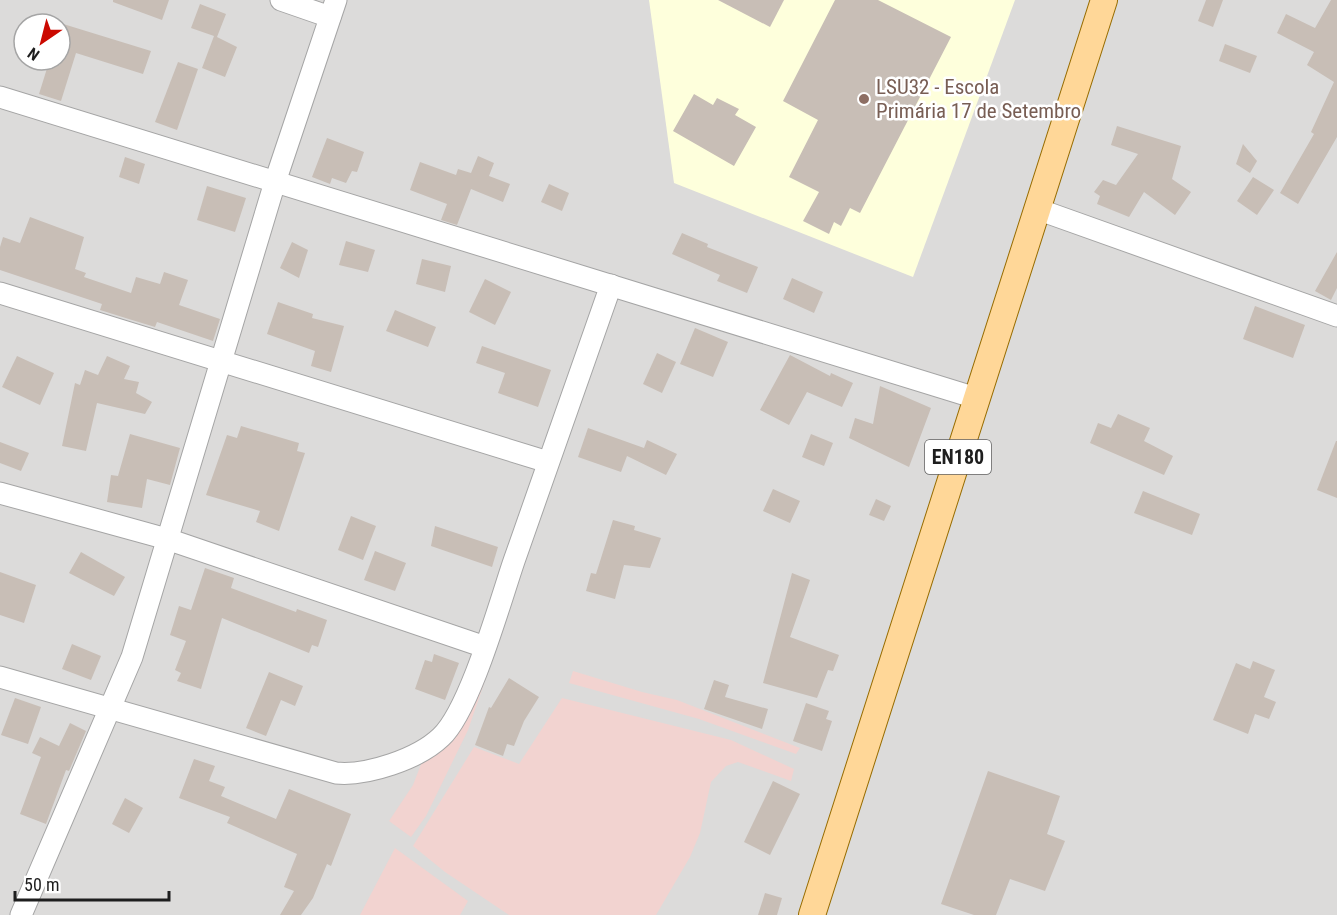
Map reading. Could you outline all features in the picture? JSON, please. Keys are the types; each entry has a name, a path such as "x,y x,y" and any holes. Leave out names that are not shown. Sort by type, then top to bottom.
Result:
{"main road":[{"name":"EN180","path":"812,915 1104,0"}],"street":[{"path":"21,915 132,657 275,182 333,8 281,0"},
{"path":"0,97 976,398"},
{"path":"1037,209 1337,316"},
{"path":"0,677 336,773 356,775 387,766 441,738 456,719 485,647 611,285"},
{"path":"0,292 548,462"},
{"path":"0,493 167,539 485,647"}],"shaded area":[{"path":"0,0 1337,0 1337,915 0,915"},
{"path":"649,0 1015,0 913,277 674,183"},
{"path":"480,666 488,672 468,730 426,816 411,837 389,821 413,785 427,749 440,752 454,731"},
{"path":"573,671 677,700 800,748 796,754 699,719 569,683"},
{"path":"562,698 731,740 794,769 791,781 738,762 726,766 711,782 700,833 690,857 656,915 509,915 445,872 413,846 474,747 519,764"},
{"path":"395,848 468,901 460,915 360,915"}],"building":[{"path":"113,0 169,0 162,20 113,2"},
{"path":"718,0 784,0 770,27"},
{"path":"835,0 878,0 951,37 860,213 850,208 841,226 834,222 829,234 803,221 819,192 789,177 818,120 783,101"},
{"path":"1206,0 1223,0 1213,27 1198,21"},
{"path":"1331,0 1337,0 1337,137 1298,204 1280,193 1314,134 1311,132 1334,82 1307,65 1314,52 1277,33 1286,14 1315,28"},
{"path":"200,4 226,14 217,37 237,47 225,77 202,68 214,36 191,28"},
{"path":"72,27 151,51 143,74 76,53 72,66"},
{"path":"1225,44 1257,56 1250,73 1219,61"},
{"path":"178,62 198,69 177,130 155,122"},
{"path":"46,72 70,72 61,101 39,94"},
{"path":"694,94 713,105 717,98 739,109 735,115 756,127 734,166 673,131"},
{"path":"1117,126 1181,146 1172,179 1191,192 1175,215 1144,192 1129,217 1097,204 1100,196 1094,192 1103,180 1116,185 1138,154 1111,145"},
{"path":"327,138 364,152 357,172 352,171 346,183 332,178 330,184 312,177"},
{"path":"1243,144 1257,161 1250,173 1236,164"},
{"path":"478,156 494,163 489,176 510,184 503,202 471,189 457,225 441,220 447,204 410,190 420,162 456,175 458,169 471,173"},
{"path":"125,157 145,164 139,184 119,177"},
{"path":"1253,177 1274,190 1257,215 1237,201"},
{"path":"549,184 569,193 562,211 541,202"},
{"path":"207,186 246,198 235,232 197,220"},
{"path":"30,217 84,237 75,269 86,273 84,277 131,293 136,277 160,284 164,272 188,280 179,305 220,319 213,341 157,322 155,327 100,310 102,304 0,270 0,247 3,237 20,243"},
{"path":"682,233 708,244 707,247 758,267 747,293 717,281 720,275 672,254"},
{"path":"346,241 375,250 368,272 339,265"},
{"path":"292,242 308,250 299,278 280,268"},
{"path":"1337,252 1337,288 1331,300 1315,291"},
{"path":"422,259 451,266 445,292 416,284"},
{"path":"792,278 823,292 814,313 783,299"},
{"path":"485,279 511,292 495,325 469,312"},
{"path":"278,302 313,314 312,318 344,326 331,372 311,366 315,351 267,334"},
{"path":"1255,306 1305,325 1293,358 1243,339"},
{"path":"395,310 436,327 428,347 386,331"},
{"path":"695,328 728,342 713,377 680,364"},
{"path":"482,346 551,370 538,407 498,393 505,373 476,363"},
{"path":"657,353 676,362 662,393 643,384"},
{"path":"790,355 830,376 831,373 853,383 842,407 807,392 789,425 760,410"},
{"path":"17,356 54,373 40,405 2,387"},
{"path":"107,356 130,366 124,379 139,382 136,393 152,402 145,414 97,403 86,451 62,446 75,383 80,385 85,370 98,375"},
{"path":"880,386 931,408 909,467 849,438 855,418 873,424"},
{"path":"1118,414 1150,428 1144,441 1173,456 1164,475 1090,443 1098,423 1111,428"},
{"path":"241,426 299,443 297,451 305,453 279,531 256,522 260,511 206,495 227,435 237,438"},
{"path":"588,428 644,448 647,440 677,454 666,475 627,456 621,472 578,457"},
{"path":"130,434 180,448 170,485 147,479 142,508 107,502 111,475 118,476"},
{"path":"811,434 833,443 824,466 802,457"},
{"path":"1337,441 1337,498 1317,490"},
{"path":"0,442 29,453 21,471 0,463"},
{"path":"773,489 800,501 790,523 763,511"},
{"path":"1143,491 1200,514 1192,535 1134,513"},
{"path":"876,499 891,506 884,521 869,515"},
{"path":"351,516 376,526 363,560 338,550"},
{"path":"613,520 635,526 634,530 661,538 650,568 624,565 615,599 586,591 591,573 596,574"},
{"path":"435,526 498,547 492,567 431,546"},
{"path":"375,551 406,563 395,591 364,580"},
{"path":"81,552 125,577 114,596 69,573"},
{"path":"205,568 234,578 231,588 296,612 297,609 327,620 318,647 312,645 309,653 222,618 201,689 177,681 181,673 175,670 186,641 170,635 179,606 191,610"},
{"path":"0,572 36,585 24,623 0,615"},
{"path":"792,573 810,580 790,637 839,655 833,671 828,670 817,698 763,683"},
{"path":"72,644 101,656 91,680 62,669"},
{"path":"434,654 459,663 445,700 415,689 425,660 432,662"},
{"path":"1253,661 1275,670 1264,697 1276,702 1269,719 1255,714 1248,734 1213,720 1236,663 1250,669"},
{"path":"269,672 303,686 295,706 281,700 266,736 246,728"},
{"path":"509,678 539,697 524,721 514,746 507,744 503,756 475,745 489,707 491,708"},
{"path":"714,680 729,685 725,697 768,709 762,729 704,709"},
{"path":"15,698 41,707 28,744 1,735"},
{"path":"806,703 829,711 826,719 832,721 822,751 793,741"},
{"path":"70,723 86,731 69,771 66,770 46,824 20,814 41,757 32,753 40,737 59,746"},
{"path":"194,759 215,766 209,781 225,787 221,796 276,819 289,789 351,814 331,866 327,864 313,898 301,915 280,915 294,891 284,887 297,854 227,823 230,817 179,798"},
{"path":"988,771 1060,796 1047,834 1065,841 1045,891 1010,879 996,915 974,915 941,904"},
{"path":"773,781 800,794 770,855 744,842"},
{"path":"125,798 143,808 129,833 112,824"},
{"path":"765,893 782,898 777,915 758,915"}],"place":[{"name":"LSU32 - Escola Primária 17 de Setembro","path":"864,99"}]}
